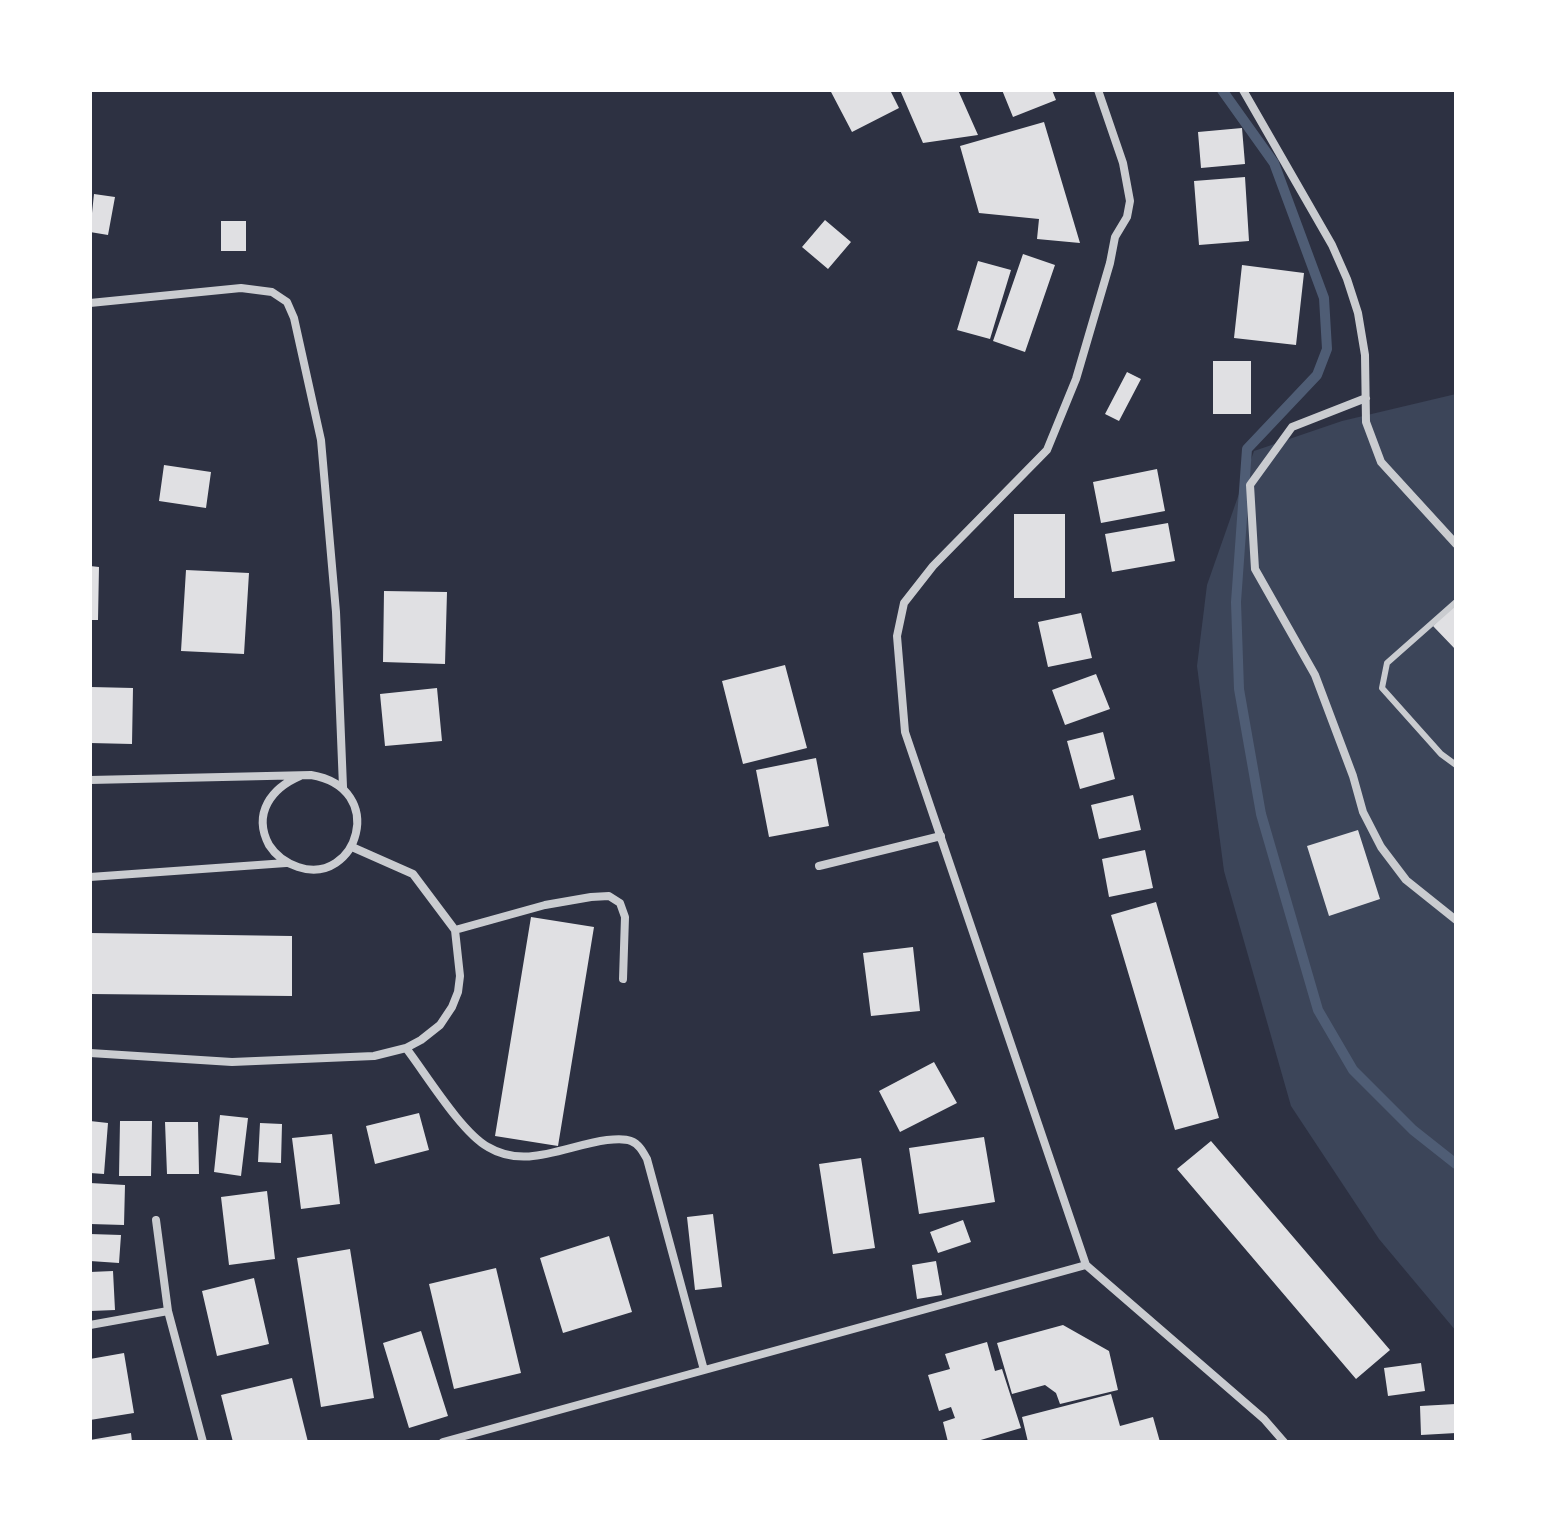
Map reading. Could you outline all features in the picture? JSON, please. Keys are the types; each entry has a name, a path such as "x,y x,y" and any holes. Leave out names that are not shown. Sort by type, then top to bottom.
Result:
{"street":[{"path":"1098,90 1123,163 1130,201 1127,217 1115,237 1076,379 1047,450 933,566 904,603 897,636 905,732 1086,1265 1264,1419 1284,1442"},
{"path":"1243,90 1332,245 1347,279 1358,313 1365,355 1366,422 1381,462 1456,544"},
{"path":"90,303 241,288 272,292 287,302 294,318 321,440 336,612 343,787"},
{"path":"1366,398 1292,427 1250,485 1255,569 1315,675 1353,776 1363,812 1381,847 1406,880 1456,920"},
{"path":"286,863 270,847 264,819 272,795 284,783 300,776"},
{"path":"90,780 328,778 343,787 353,800 358,828 352,847 341,859 318,869 286,863 90,877"},
{"path":"819,866 941,836"},
{"path":"90,1053 232,1062 374,1056 406,1048 421,1040 440,1025 452,1007 460,976 455,930 413,874 352,847"},
{"path":"455,930 545,905 609,896 620,903 625,917 623,979"},
{"path":"406,1048 467,1129 486,1147 509,1157 532,1157 623,1138 640,1146 647,1159 704,1370"},
{"path":"156,1220 168,1311 203,1442"},
{"path":"443,1442 1086,1265"},
{"path":"90,1325 168,1311"}],"lane":[{"path":"1456,602 1387,663 1382,688 1441,754 1456,765"}],"shaded area":[{"path":"1456,394 1456,1331 1379,1239 1291,1106 1224,871 1197,666 1207,585 1254,451 1342,421"}],"building":[{"path":"830,90 890,90 899,108 852,132"},
{"path":"900,90 958,90 978,135 923,143"},
{"path":"1002,90 1052,90 1056,100 1013,117"},
{"path":"1044,122 1080,243 1037,239 1039,219 979,213 960,146"},
{"path":"1242,128 1245,164 1201,168 1198,132"},
{"path":"1245,177 1249,241 1199,245 1194,181"},
{"path":"94,194 115,197 108,235 90,232"},
{"path":"825,220 851,242 828,269 802,247"},
{"path":"221,221 246,221 246,251 221,251"},
{"path":"1023,254 1055,265 1025,352 993,341"},
{"path":"978,261 1011,270 990,339 957,330"},
{"path":"1242,265 1304,273 1296,345 1234,338"},
{"path":"1213,361 1251,361 1251,414 1213,414"},
{"path":"1127,372 1141,379 1119,421 1105,414"},
{"path":"164,465 211,472 206,508 159,501"},
{"path":"1157,469 1165,511 1101,523 1093,482"},
{"path":"1014,514 1065,514 1065,598 1014,598"},
{"path":"1168,523 1175,561 1112,572 1105,534"},
{"path":"90,566 99,567 98,620 90,620"},
{"path":"186,570 249,573 244,654 181,651"},
{"path":"384,591 447,592 445,664 383,662"},
{"path":"1456,603 1456,650 1433,626"},
{"path":"1081,613 1092,658 1048,667 1038,622"},
{"path":"785,665 807,748 743,764 722,681"},
{"path":"1096,674 1110,709 1065,725 1052,690"},
{"path":"91,687 133,688 132,744 90,743"},
{"path":"437,688 442,741 385,746 380,694"},
{"path":"1103,732 1115,779 1080,789 1067,741"},
{"path":"816,758 829,826 769,837 756,770"},
{"path":"1133,795 1141,830 1099,839 1091,805"},
{"path":"1358,830 1380,899 1329,916 1307,846"},
{"path":"1145,850 1153,888 1109,897 1102,859"},
{"path":"1156,902 1219,1118 1175,1130 1111,915"},
{"path":"531,917 594,927 558,1146 495,1136"},
{"path":"90,933 292,936 292,996 90,994"},
{"path":"913,947 920,1011 871,1016 863,953"},
{"path":"934,1062 957,1103 900,1132 879,1091"},
{"path":"419,1113 429,1150 375,1164 366,1126"},
{"path":"220,1115 248,1118 241,1176 214,1172"},
{"path":"90,1121 108,1123 104,1174 90,1173"},
{"path":"120,1121 152,1121 151,1176 119,1176"},
{"path":"165,1122 198,1122 199,1174 167,1174"},
{"path":"260,1123 282,1124 281,1163 258,1162"},
{"path":"332,1134 340,1204 301,1209 292,1138"},
{"path":"984,1137 995,1202 919,1214 909,1148"},
{"path":"1211,1141 1390,1350 1356,1379 1177,1169"},
{"path":"861,1158 875,1248 833,1254 819,1164"},
{"path":"90,1183 125,1185 124,1225 90,1224"},
{"path":"267,1191 275,1259 229,1265 221,1197"},
{"path":"713,1214 722,1287 695,1290 687,1217"},
{"path":"963,1220 971,1242 938,1253 930,1232"},
{"path":"90,1234 121,1235 119,1263 90,1261"},
{"path":"609,1236 632,1312 563,1333 540,1258"},
{"path":"350,1249 374,1398 321,1407 297,1258"},
{"path":"936,1261 942,1295 917,1299 912,1265"},
{"path":"496,1268 521,1373 454,1389 429,1284"},
{"path":"113,1271 115,1310 90,1311 90,1272"},
{"path":"254,1278 269,1344 217,1356 202,1291"},
{"path":"1063,1325 1109,1351 1118,1390 1060,1404 1056,1393 1045,1385 1012,1394 997,1343"},
{"path":"421,1331 448,1416 409,1428 383,1343"},
{"path":"987,1342 995,1371 1002,1369 1021,1428 974,1442 948,1442 943,1422 955,1418 951,1407 939,1411 928,1375 950,1369 945,1354"},
{"path":"124,1353 134,1413 90,1420 90,1359"},
{"path":"1421,1363 1425,1391 1388,1396 1384,1368"},
{"path":"292,1378 308,1442 233,1442 221,1395"},
{"path":"1111,1394 1120,1426 1153,1417 1160,1442 1028,1442 1022,1417"},
{"path":"1456,1404 1456,1433 1421,1435 1420,1406"},
{"path":"131,1433 132,1442 90,1442 90,1440"}],"waterway":[{"path":"1222,90 1274,163 1324,298 1327,349 1317,375 1247,449 1236,602 1239,689 1261,814 1318,1010 1353,1070 1413,1130 1456,1164"}]}
